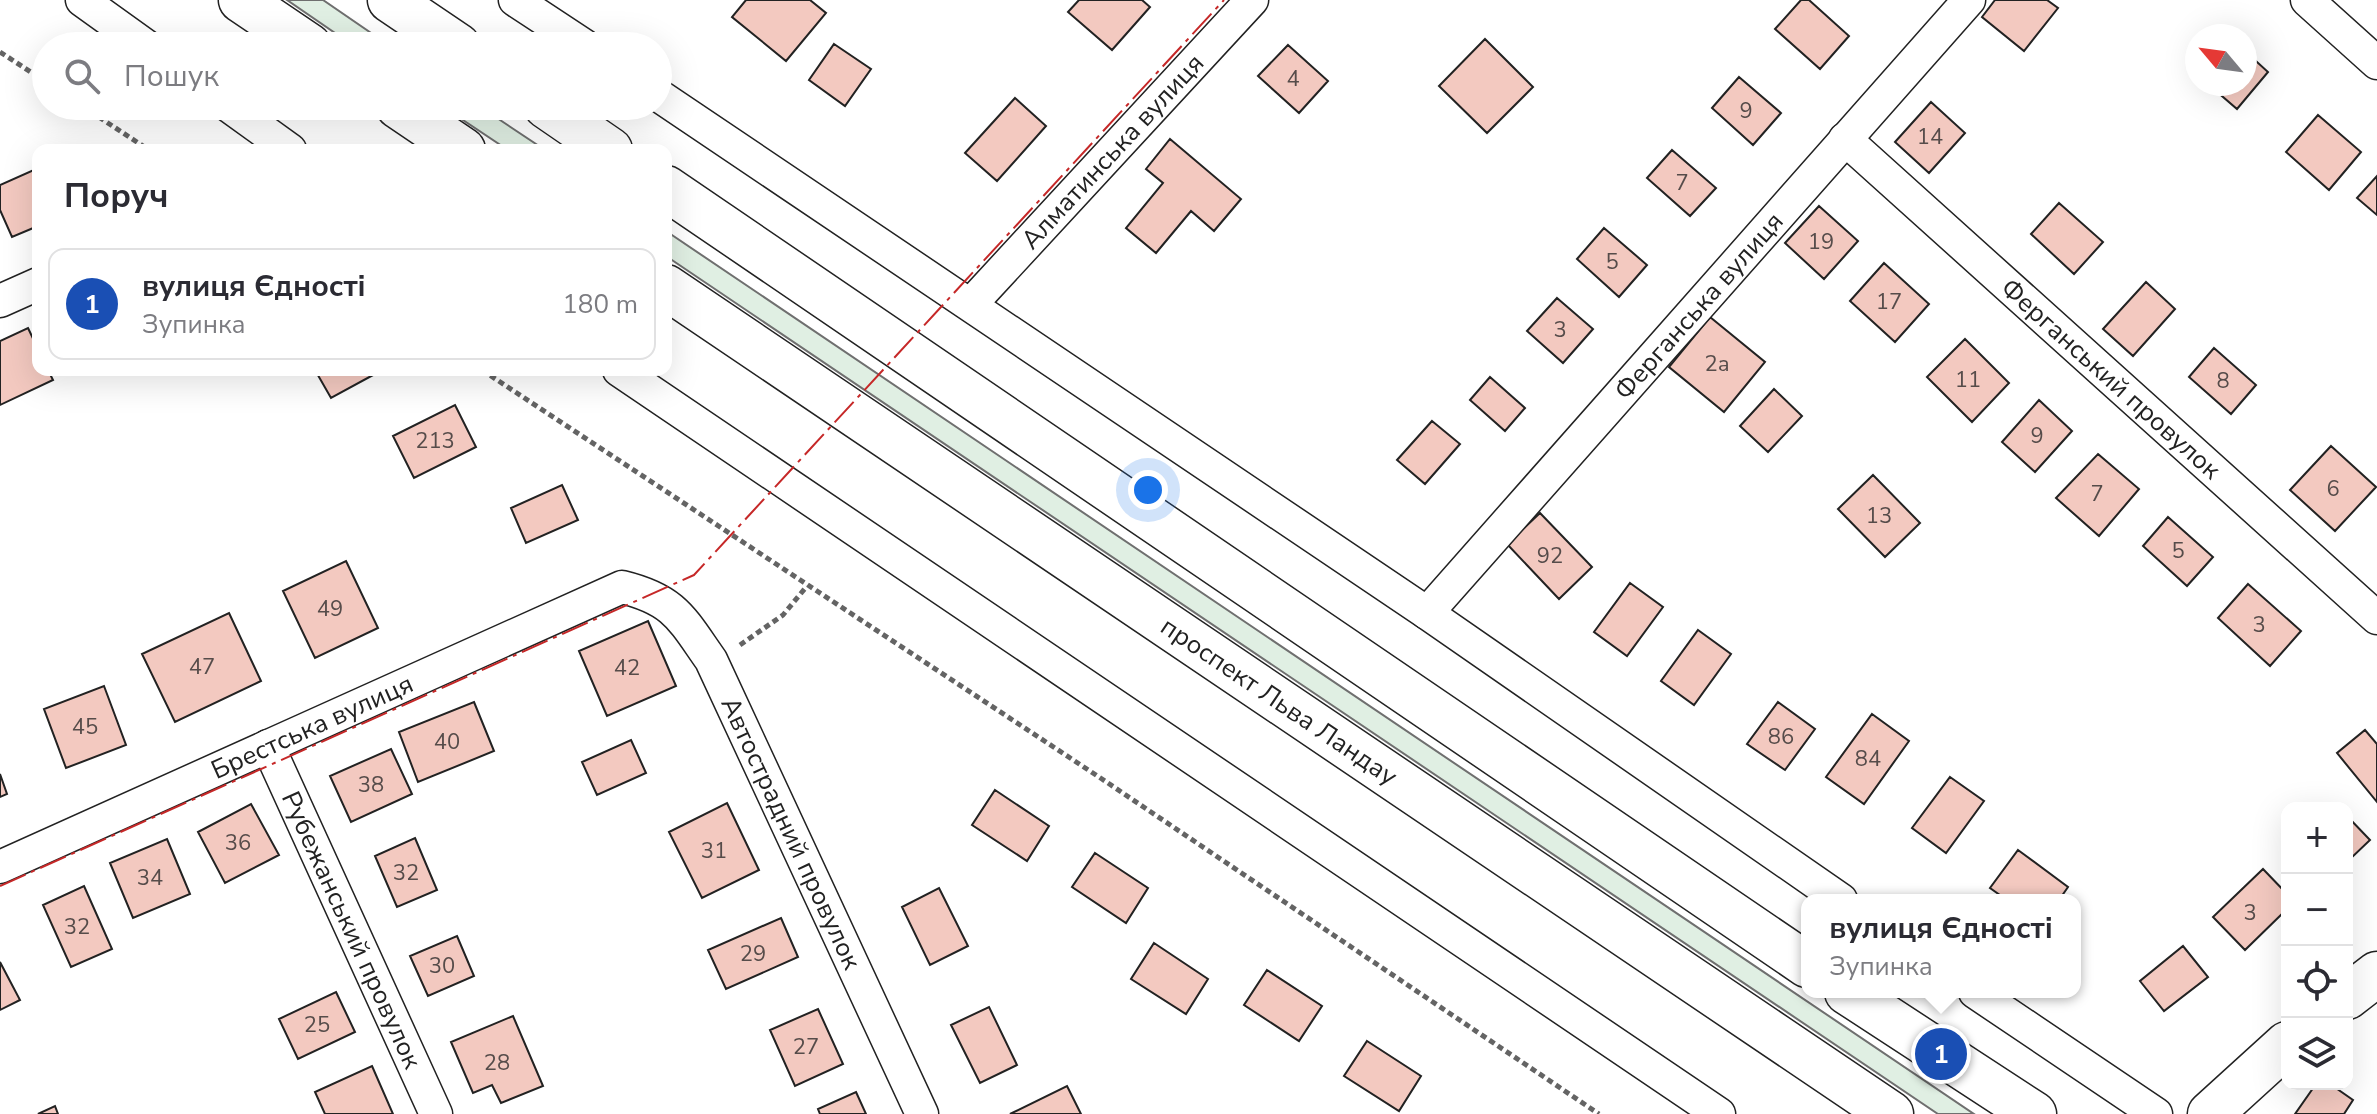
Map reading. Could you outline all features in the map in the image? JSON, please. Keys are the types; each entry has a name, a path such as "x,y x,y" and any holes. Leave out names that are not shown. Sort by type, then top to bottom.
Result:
{"main road":[{"path":"241,0 288,32"},
{"path":"390,0 437,32"},
{"path":"419,120 454,144"},
{"path":"566,120 601,144"},
{"path":"672,192 1801,961"},
{"name":"проспект Льва Ландау","path":"672,291 1891,1114"},
{"path":"2353,992 2377,974"},
{"path":"1856,998 2034,1114"},
{"path":"2210,1114 2281,1049"}],"street":[{"path":"82,0 127,32"},
{"path":"515,0 551,9 572,32"},
{"name":"Алматинська вулиця","path":"971,304 1252,0"},
{"name":"Ферганська вулиця","path":"1427,613 1969,0"},
{"path":"2307,0 2377,63"},
{"path":"672,104 1427,613 1832,894"},
{"path":"248,120 282,144"},
{"name":"Ферганський провулок","path":"1845,139 2377,618"},
{"path":"0,301 32,287"},
{"path":"628,376 1719,1114"},
{"name":"Автострадний провулок","path":"622,587 647,593 674,608 711,660 922,1114"},
{"name":"Брестська вулиця","path":"0,867 622,587"},
{"name":"Рубежанський провулок","path":"268,746 436,1114"},
{"path":"1984,998 2156,1114"}],"path":[{"path":"0,52 32,73"},
{"path":"103,120 140,144"},
{"path":"491,376 1599,1114"},
{"path":"711,660 750,640 783,615 807,585"}],"green space":[{"path":"287,0 323,0 370,32 334,32"},
{"path":"463,120 500,120 536,144 499,144"},
{"path":"672,235 1974,1114 1938,1114 672,260"}],"building":[{"path":"746,0 810,0 826,13 786,61 732,17"},
{"path":"1079,0 1142,0 1150,7 1112,50 1068,12"},
{"path":"1801,0 1809,0 1849,36 1820,69 1775,29"},
{"path":"1995,0 2047,0 2058,8 2024,51 1982,17"},
{"path":"1485,39 1533,87 1487,133 1439,86"},
{"path":"834,44 871,69 845,106 809,80"},
{"path":"1288,45 1328,81 1299,113 1258,76"},
{"path":"2257,62 2268,72 2257,85"},
{"path":"1739,77 1781,113 1753,145 1712,108"},
{"path":"2222,96 2248,96 2237,109"},
{"path":"1015,98 1046,126 997,181 965,153"},
{"path":"1931,102 1965,133 1929,173 1895,142"},
{"path":"2318,115 2361,152 2329,190 2286,152"},
{"path":"1170,139 1241,199 1214,231 1191,211 1156,253 1126,228 1163,183 1146,169"},
{"path":"1672,150 1716,188 1690,216 1647,178"},
{"path":"32,171 32,229 12,237 0,210 0,185"},
{"path":"2377,176 2377,215 2357,198"},
{"path":"2059,203 2103,242 2074,274 2031,234"},
{"path":"1819,206 1858,241 1824,279 1785,243"},
{"path":"1604,228 1647,265 1619,297 1577,259"},
{"path":"1884,263 1929,304 1895,342 1850,301"},
{"path":"2146,282 2175,309 2133,356 2103,329"},
{"path":"1557,298 1593,329 1563,363 1527,331"},
{"path":"1710,317 1765,362 1724,412 1669,367"},
{"path":"28,328 32,336 32,376 51,376 53,380 0,405 0,341"},
{"path":"1965,339 2009,383 1972,422 1927,377"},
{"path":"2214,348 2256,385 2231,414 2189,377"},
{"path":"318,376 371,376 331,398"},
{"path":"1490,377 1525,408 1505,431 1470,400"},
{"path":"1774,389 1802,416 1768,452 1740,426"},
{"path":"2039,400 2072,431 2035,472 2002,442"},
{"path":"455,405 476,447 414,478 393,436"},
{"path":"1432,421 1460,444 1425,484 1397,460"},
{"path":"2331,446 2376,487 2335,531 2290,490"},
{"path":"2098,454 2139,489 2099,536 2056,498"},
{"path":"1873,475 1920,523 1885,557 1838,509"},
{"path":"562,485 578,520 526,543 511,508"},
{"path":"1540,513 1592,567 1559,599 1507,544"},
{"path":"2168,517 2213,557 2187,586 2143,546"},
{"path":"346,561 378,628 315,658 283,591"},
{"path":"1630,583 1663,607 1627,656 1594,632"},
{"path":"2248,584 2301,631 2270,666 2218,618"},
{"path":"229,613 261,681 175,722 142,654"},
{"path":"648,621 676,686 607,716 579,651"},
{"path":"1698,630 1731,654 1694,705 1661,681"},
{"path":"104,686 126,745 66,768 44,709"},
{"path":"474,702 494,751 418,782 399,732"},
{"path":"1778,702 1815,729 1785,770 1747,744"},
{"path":"1872,714 1909,741 1864,804 1826,777"},
{"path":"2365,730 2377,744 2377,802 2337,753"},
{"path":"631,740 646,773 597,795 582,762"},
{"path":"391,749 412,794 351,822 330,776"},
{"path":"0,774 7,794 0,797"},
{"path":"1950,777 1984,801 1946,853 1912,828"},
{"path":"995,790 1049,826 1027,861 972,825"},
{"path":"727,803 759,870 702,898 669,832"},
{"path":"251,804 279,855 225,883 198,832"},
{"path":"2353,822 2370,840 2353,856"},
{"path":"415,838 437,890 397,907 375,856"},
{"path":"167,839 190,894 133,918 110,863"},
{"path":"2018,850 2068,887 2063,894 1998,894 1990,888"},
{"path":"1095,853 1148,888 1126,923 1072,887"},
{"path":"2263,869 2281,888 2281,915 2245,950 2213,917"},
{"path":"84,886 112,949 71,967 43,905"},
{"path":"939,888 968,946 930,965 902,907"},
{"path":"781,918 798,957 726,989 708,950"},
{"path":"457,936 474,976 428,996 410,956"},
{"path":"1154,943 1208,979 1186,1014 1131,979"},
{"path":"2183,946 2208,977 2164,1011 2140,981"},
{"path":"0,962 20,1000 0,1010"},
{"path":"1267,970 1322,1006 1299,1041 1244,1005"},
{"path":"336,992 355,1032 298,1059 279,1019"},
{"path":"989,1007 1017,1065 980,1083 951,1025"},
{"path":"818,1009 843,1064 795,1086 770,1030"},
{"path":"513,1016 543,1086 501,1103 492,1085 473,1093 451,1042"},
{"path":"1367,1041 1421,1076 1399,1111 1344,1076"},
{"path":"372,1066 393,1114 325,1114 315,1092"},
{"path":"1067,1086 1081,1114 1010,1114"},
{"path":"2312,1090 2339,1090 2353,1100 2344,1114 2295,1114"},
{"path":"856,1092 866,1114 820,1114 818,1109"},
{"path":"55,1106 58,1114 38,1114"}],"power":[{"path":"0,886 694,575 1224,0"}],"place":[{"name":"вулиця Єдності","path":"1941,1054"}]}
